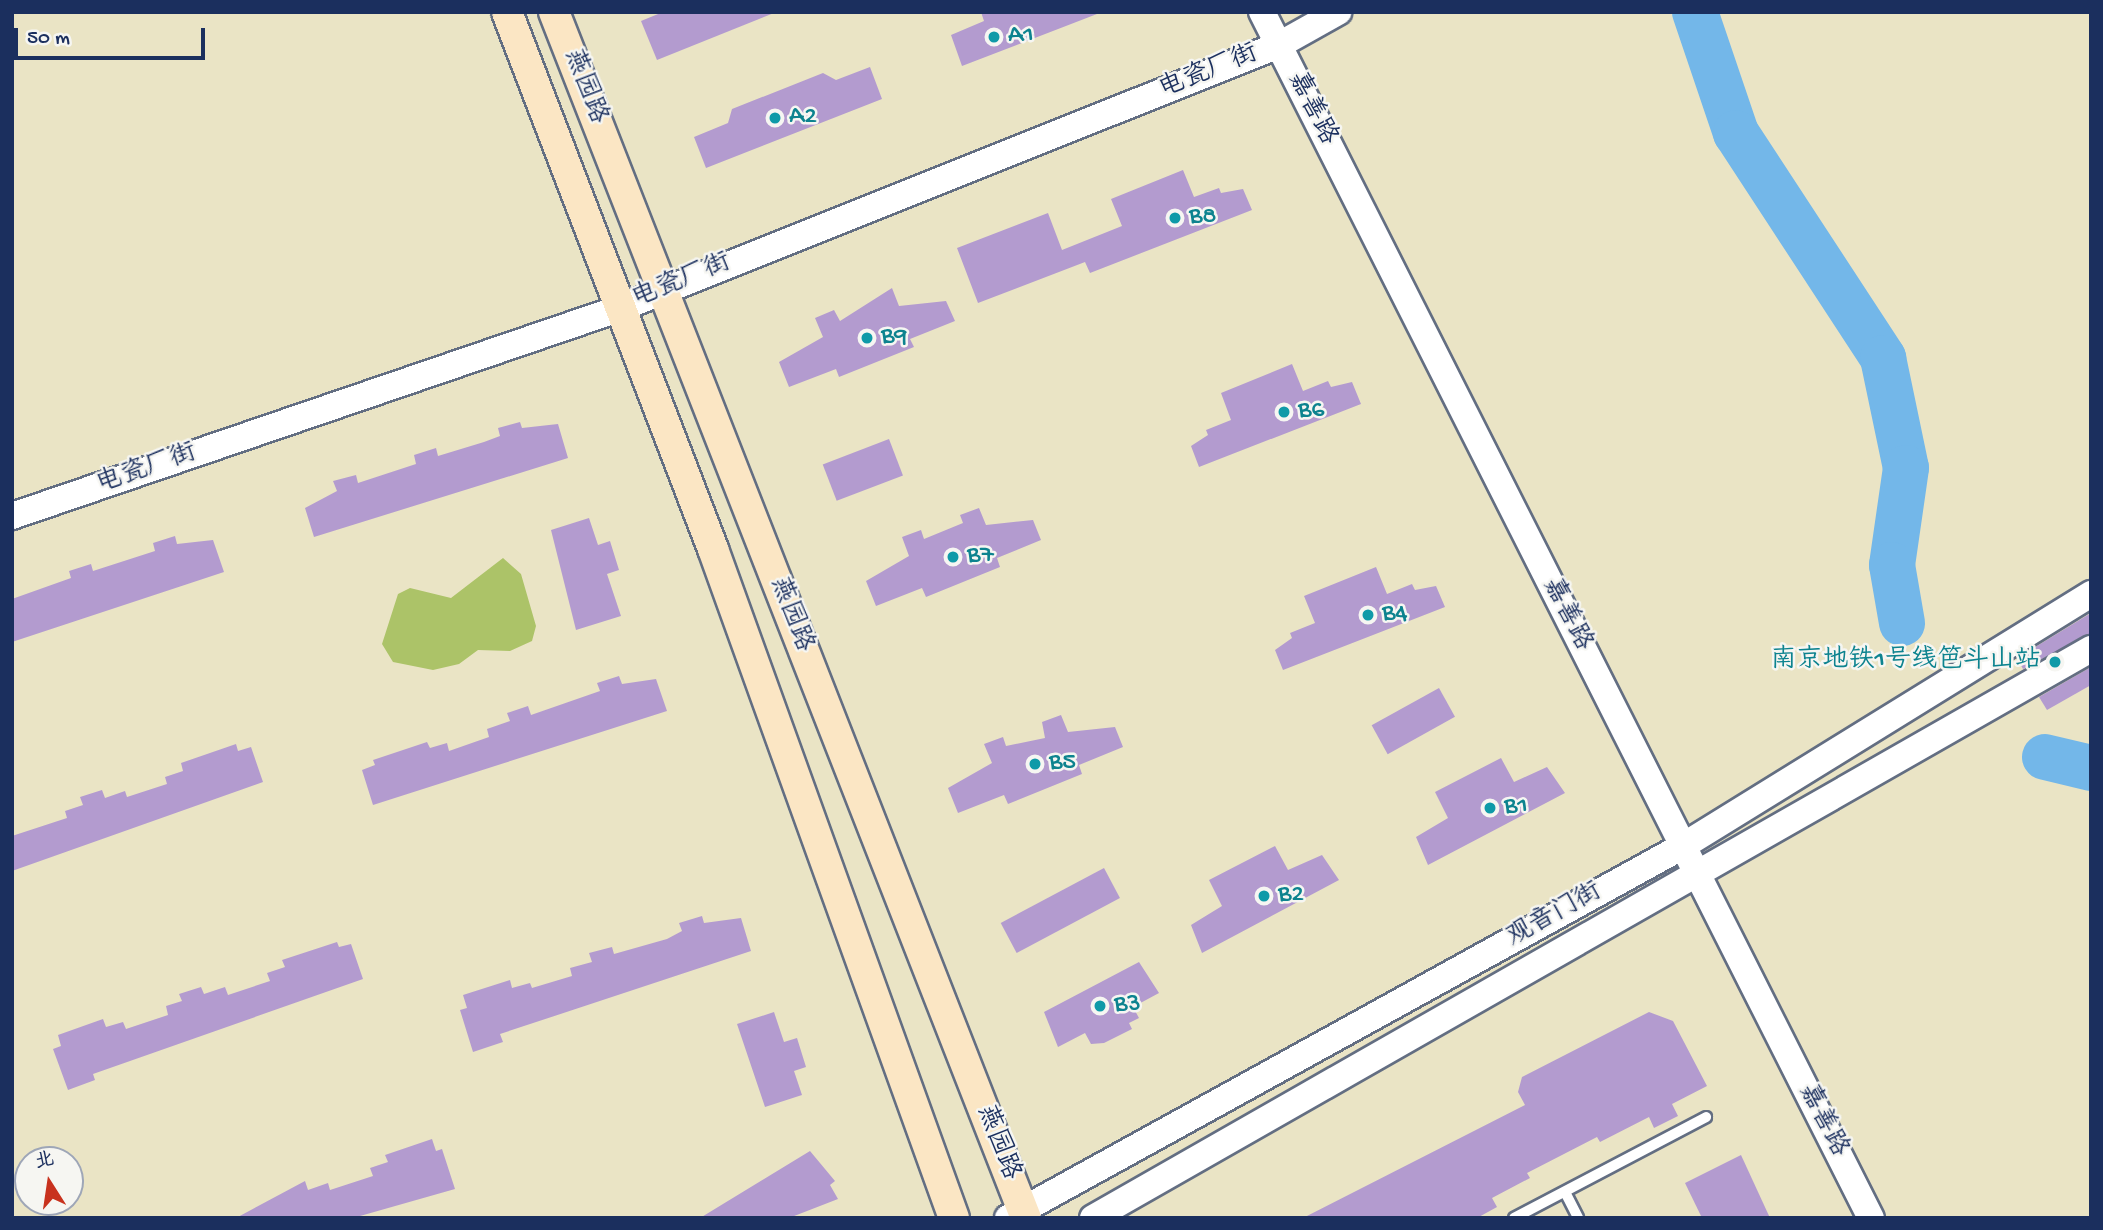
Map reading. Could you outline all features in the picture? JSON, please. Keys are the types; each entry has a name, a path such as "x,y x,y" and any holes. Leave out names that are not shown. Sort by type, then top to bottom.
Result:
{"main road":[{"name":"燕园路","path":"507,12 621,308 954,1218"},
{"name":"燕园路","path":"554,12 1019,1215"}],"street":[{"name":"嘉善路","path":"1262,12 1871,1218"},
{"name":"电瓷厂街","path":"12,516 621,308 1279,45 1338,12"},
{"name":"观音门街","path":"1019,1215 1683,846 2091,594"},
{"name":"观音门街","path":"1093,1218 1699,877 2091,649"}],"lane":[{"path":"1514,1218 1706,1117"},
{"path":"1565,1192 1578,1218"}],"green space":[{"path":"503,558 521,574 536,626 532,641 510,651 478,650 459,664 433,670 393,662 382,644 398,594 410,588 451,598"}],"building":[{"path":"663,12 774,13 657,60 641,21"},
{"name":"A1","path":"981,12 1097,14 962,66 951,35 984,21"},
{"name":"A2","path":"870,67 882,99 706,168 694,137 728,123 732,109 823,73 836,80"},
{"path":"1183,170 1194,197 1219,188 1221,193 1243,189 1252,210 1090,273 1085,262 978,303 957,248 1048,213 1062,250 1122,226 1111,199"},
{"name":"B9","path":"892,288 899,306 946,301 955,321 910,339 914,347 839,377 836,369 789,387 779,362 823,337 815,318 834,310 840,321"},
{"name":"B6","path":"1292,364 1303,391 1328,381 1331,387 1352,382 1361,404 1199,467 1191,446 1208,435 1206,430 1231,420 1221,393"},
{"path":"520,422 522,428 558,424 568,458 314,537 305,508 337,491 333,481 356,475 358,483 416,464 414,455 436,448 438,456 484,442 500,436 498,428"},
{"path":"889,439 903,475 837,501 823,464"},
{"name":"B7","path":"979,508 986,525 1033,520 1041,540 997,558 1000,567 926,597 922,588 876,606 866,581 909,556 902,537 921,530 924,539 963,523 960,515"},
{"path":"589,518 598,545 610,541 619,570 607,574 621,616 576,630 551,530"},
{"path":"175,536 177,544 213,540 224,572 12,642 12,599 71,578 69,571 91,564 93,571 155,551 153,543"},
{"name":"B4","path":"1376,567 1387,594 1412,584 1415,590 1436,586 1445,607 1283,670 1275,650 1292,638 1290,633 1315,623 1304,596"},
{"path":"2091,613 2091,633 2023,669 2017,658"},
{"path":"2091,667 2091,685 2047,710 2039,697"},
{"path":"619,676 622,684 656,679 667,711 373,805 362,770 375,765 373,760 427,742 430,748 447,743 449,751 489,737 487,729 510,721 507,713 528,706 531,715 600,691 597,683"},
{"path":"1439,688 1455,717 1388,754 1372,725"},
{"name":"B5","path":"1061,715 1068,732 1115,727 1123,747 1079,765 1082,774 1008,804 1004,795 958,813 948,788 992,763 984,744 1003,737 1006,746 1045,738 1042,722"},
{"path":"236,744 238,751 251,747 263,782 12,871 12,836 67,818 65,811 83,805 80,797 102,790 105,798 125,791 127,797 167,784 165,777 183,771 181,763"},
{"name":"B1","path":"1501,758 1514,782 1547,767 1565,793 1428,865 1416,837 1448,818 1435,792"},
{"name":"B2","path":"1275,846 1288,870 1322,855 1339,880 1202,953 1191,925 1222,906 1209,880"},
{"path":"1104,868 1120,898 1017,953 1001,923"},
{"path":"702,916 704,923 741,918 751,951 500,1034 503,1042 473,1052 460,1010 467,1008 463,995 510,980 512,988 530,983 532,988 572,976 570,968 592,962 589,953 612,947 614,954 667,939 682,931 679,923"},
{"path":"337,942 339,947 351,944 363,979 93,1074 95,1080 68,1090 53,1049 61,1046 58,1035 103,1019 106,1027 123,1022 126,1029 168,1015 166,1006 182,1001 179,994 201,987 204,994 225,987 228,995 270,981 267,973 285,967 282,960"},
{"name":"B3","path":"1139,962 1159,993 1133,1007 1139,1018 1129,1023 1132,1029 1104,1043 1091,1044 1085,1033 1058,1047 1044,1012"},
{"path":"774,1012 784,1042 797,1038 806,1067 794,1071 802,1095 765,1107 737,1024"},
{"path":"1649,1012 1673,1021 1707,1086 1672,1104 1678,1116 1654,1128 1649,1117 1600,1142 1597,1137 1527,1173 1530,1178 1492,1198 1497,1207 1477,1218 1303,1218 1525,1105 1518,1092 1522,1077"},
{"path":"432,1139 436,1151 442,1149 455,1189 353,1218 236,1218 305,1181 308,1190 328,1183 330,1190 373,1176 370,1168 388,1162 385,1155"},
{"path":"810,1151 835,1181 830,1185 838,1199 789,1218 700,1218"},
{"path":"1741,1155 1770,1218 1702,1218 1685,1183"}],"waterway":[{"path":"1695,12 1736,133 1883,358 1906,468 1892,565 1902,623"},
{"path":"2045,757 2091,768"}],"place":[{"name":"A1","path":"994,37"},
{"name":"A2","path":"775,118"},
{"name":"B8","path":"1175,218"},
{"name":"B9","path":"867,338"},
{"name":"B6","path":"1284,412"},
{"name":"B7","path":"953,557"},
{"name":"B4","path":"1368,615"},
{"name":"南京地铁1号线笆斗山站","path":"2055,662"},
{"name":"B5","path":"1035,764"},
{"name":"B1","path":"1490,808"},
{"name":"B2","path":"1264,896"},
{"name":"B3","path":"1100,1006"}]}
